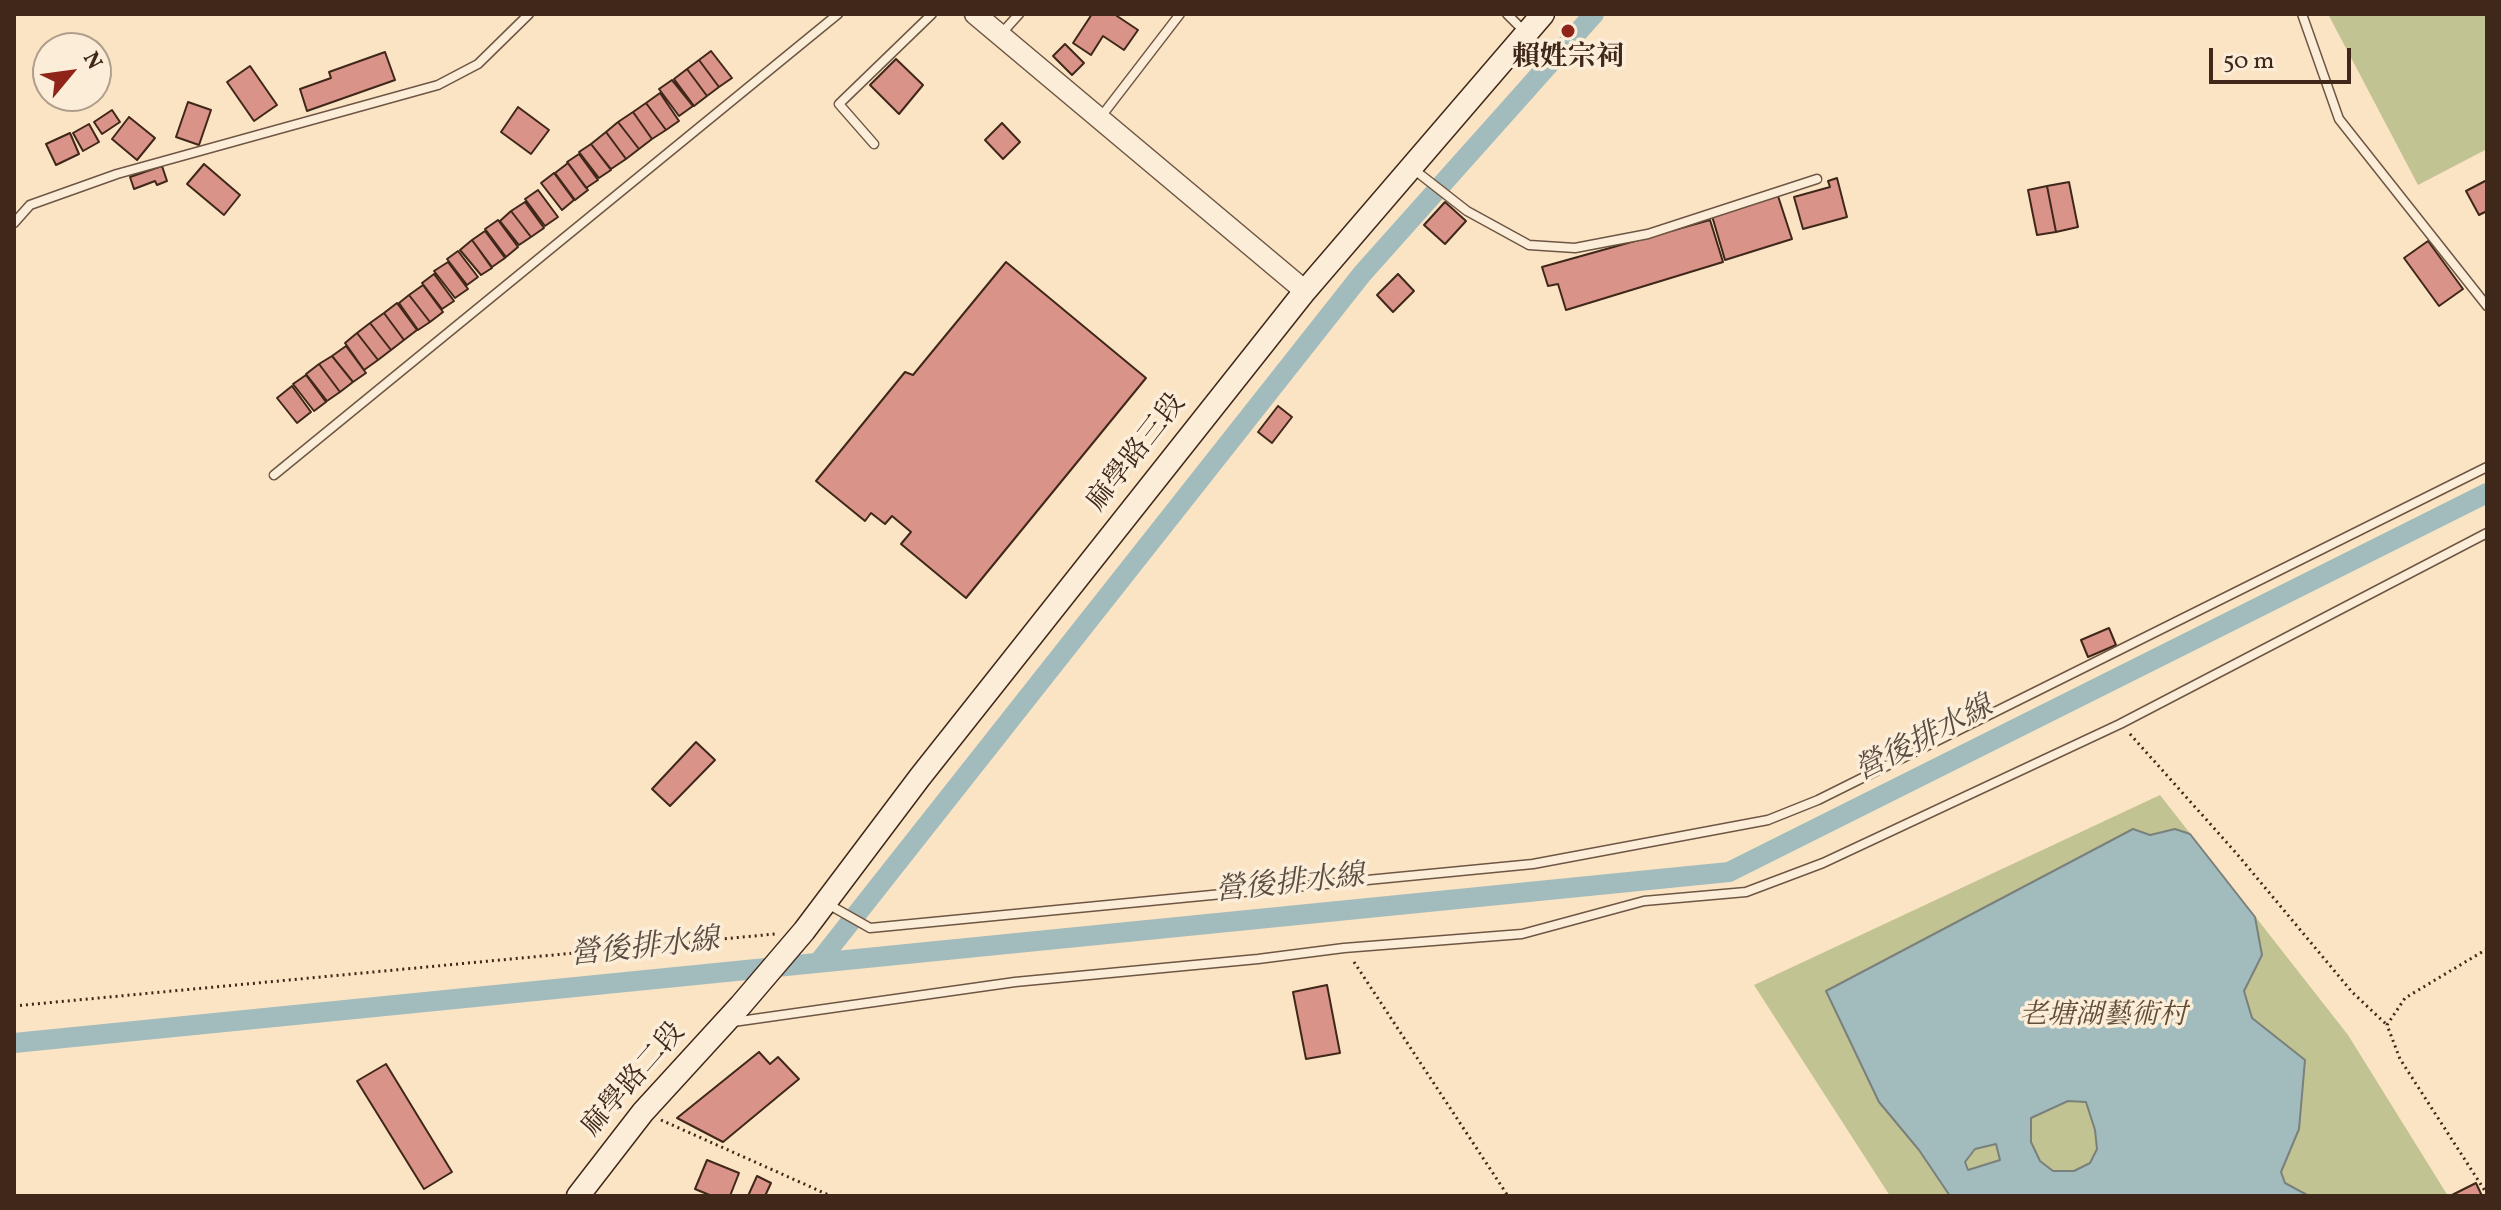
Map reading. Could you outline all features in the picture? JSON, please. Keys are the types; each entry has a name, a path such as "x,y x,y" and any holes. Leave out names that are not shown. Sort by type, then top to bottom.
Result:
{"main road":[{"name":"麻學路三段","path":"799,937 920,777 1305,291 1543,14"},
{"name":"麻學路二段","path":"578,1196 643,1112 799,937"}],"street":[{"path":"975,14 1305,291"}],"lane":[{"path":"14,223 30,205 117,174 438,85 478,64 529,14"},
{"path":"274,475 838,14"},
{"path":"874,144 839,104 932,14"},
{"path":"1000,35 1019,14"},
{"path":"1100,118 1180,14"},
{"path":"1507,14 1527,34"},
{"path":"2302,14 2339,119 2487,306"},
{"path":"1411,168 1467,211 1529,245 1575,248 1648,234 1817,179"},
{"path":"825,902 870,928 1533,864 1768,820 1818,800 2487,467"},
{"path":"733,1014 1344,948 1522,934 1644,901 1746,892 1823,863 2120,724 2487,533"}],"path":[{"path":"2120,724 2237,854 2352,992 2387,1025 2400,1059 2487,1194"},
{"path":"14,1006 799,937"},
{"path":"1344,948 1508,1196"},
{"path":"2387,1025 2405,998 2487,949"},
{"path":"643,1112 831,1196"}],"green space":[{"path":"2328,14 2487,14 2487,149 2418,185"},
{"name":"老塘湖藝術村","path":"2160,795 2348,1035 2448,1196 1890,1196 1754,985"}],"water":[{"name":"老塘湖藝術村","path":"2133,829 2150,835 2175,829 2190,834 2255,917 2262,955 2244,991 2252,1018 2305,1060 2299,1129 2281,1172 2285,1183 2309,1196 1950,1196 1919,1150 1879,1102 1826,991","holes":["2068,1101 2086,1102 2097,1149 2090,1163 2074,1171 2053,1171 2040,1161 2031,1142 2031,1118","1996,1144 2000,1160 1968,1170 1965,1162 1975,1149"]}],"building":[{"path":"1092,14 1114,14 1138,30 1124,50 1103,36 1091,55 1073,43"},
{"path":"1065,44 1084,63 1072,75 1053,56"},
{"path":"711,51 732,78 719,87 699,60"},
{"path":"385,52 395,80 307,111 300,89 331,78 329,72"},
{"path":"896,59 923,85 899,114 870,85"},
{"path":"699,60 719,87 707,96 687,69"},
{"path":"250,66 277,105 254,121 227,82"},
{"path":"687,69 707,96 694,106 674,79"},
{"path":"672,80 693,106 679,116 659,89"},
{"path":"660,93 679,121 666,130 646,103"},
{"path":"188,102 211,110 199,145 176,137"},
{"path":"646,103 666,130 652,139 633,112"},
{"path":"518,107 549,130 531,154 501,132"},
{"path":"112,110 120,122 102,134 94,122"},
{"path":"633,112 652,139 639,149 618,122"},
{"path":"129,117 155,138 137,160 112,139"},
{"path":"618,122 639,149 626,159 606,132"},
{"path":"1002,123 1020,142 1003,159 985,140"},
{"path":"89,124 99,142 83,151 73,133"},
{"path":"606,132 626,159 611,169 591,144"},
{"path":"70,133 79,154 56,165 46,144"},
{"path":"591,144 611,170 599,178 579,152"},
{"path":"579,154 598,180 586,188 567,162"},
{"path":"568,163 588,190 575,200 555,173"},
{"path":"204,164 240,195 224,215 187,184"},
{"path":"162,166 167,181 157,185 155,181 134,189 130,177"},
{"path":"554,173 574,200 562,210 541,183"},
{"path":"1837,178 1847,217 1803,229 1794,197 1830,187 1828,181"},
{"path":"2487,180 2487,211 2479,215 2466,191"},
{"path":"2069,182 2078,227 2056,232 2047,186"},
{"path":"2047,186 2056,232 2037,235 2028,190"},
{"path":"538,190 558,217 545,226 525,199"},
{"path":"1778,196 1792,239 1725,260 1712,216"},
{"path":"525,202 544,228 531,237 511,211"},
{"path":"1445,202 1466,221 1445,244 1424,225"},
{"path":"511,211 531,237 519,245 500,221"},
{"path":"498,220 518,247 506,257 485,229"},
{"path":"1710,220 1723,262 1566,310 1558,284 1548,286 1542,267"},
{"path":"485,231 505,258 492,267 472,240"},
{"path":"472,240 492,268 481,275 460,250"},
{"path":"2428,241 2463,289 2439,306 2404,258"},
{"path":"458,251 478,277 467,285 447,259"},
{"path":"448,262 468,289 455,298 434,271"},
{"path":"1006,262 1146,378 966,598 901,544 911,532 892,516 885,524 871,513 865,521 816,481 905,372 913,375"},
{"path":"434,274 454,301 442,309 422,283"},
{"path":"1398,274 1414,291 1393,312 1377,295"},
{"path":"423,285 443,312 430,322 409,295"},
{"path":"409,295 430,322 418,330 399,303"},
{"path":"397,303 417,330 404,340 384,313"},
{"path":"384,313 404,340 391,350 370,323"},
{"path":"370,323 391,350 378,360 357,333"},
{"path":"357,333 378,360 364,370 345,343"},
{"path":"346,346 366,373 353,382 332,356"},
{"path":"332,356 353,382 340,392 319,364"},
{"path":"319,364 340,392 327,401 306,374"},
{"path":"306,375 326,402 314,411 293,384"},
{"path":"292,386 311,412 297,423 277,398"},
{"path":"1278,406 1292,417 1272,443 1258,432"},
{"path":"2109,628 2116,645 2088,657 2081,640"},
{"path":"696,742 715,760 670,806 652,789"},
{"path":"1327,985 1340,1053 1306,1059 1293,992"},
{"path":"759,1052 770,1064 778,1057 799,1079 723,1142 677,1118"},
{"path":"386,1064 452,1172 424,1189 357,1081"},
{"path":"707,1160 739,1173 730,1196 712,1196 695,1189"},
{"path":"757,1176 771,1183 765,1196 748,1196"},
{"path":"2476,1183 2482,1196 2450,1196"}],"waterway":[{"path":"818,963 1362,274 1594,14"},
{"name":"營後排水線","path":"14,1043 1729,872 2487,493"}],"place":[{"name":"賴姓宗祠","path":"1568,31"}]}
